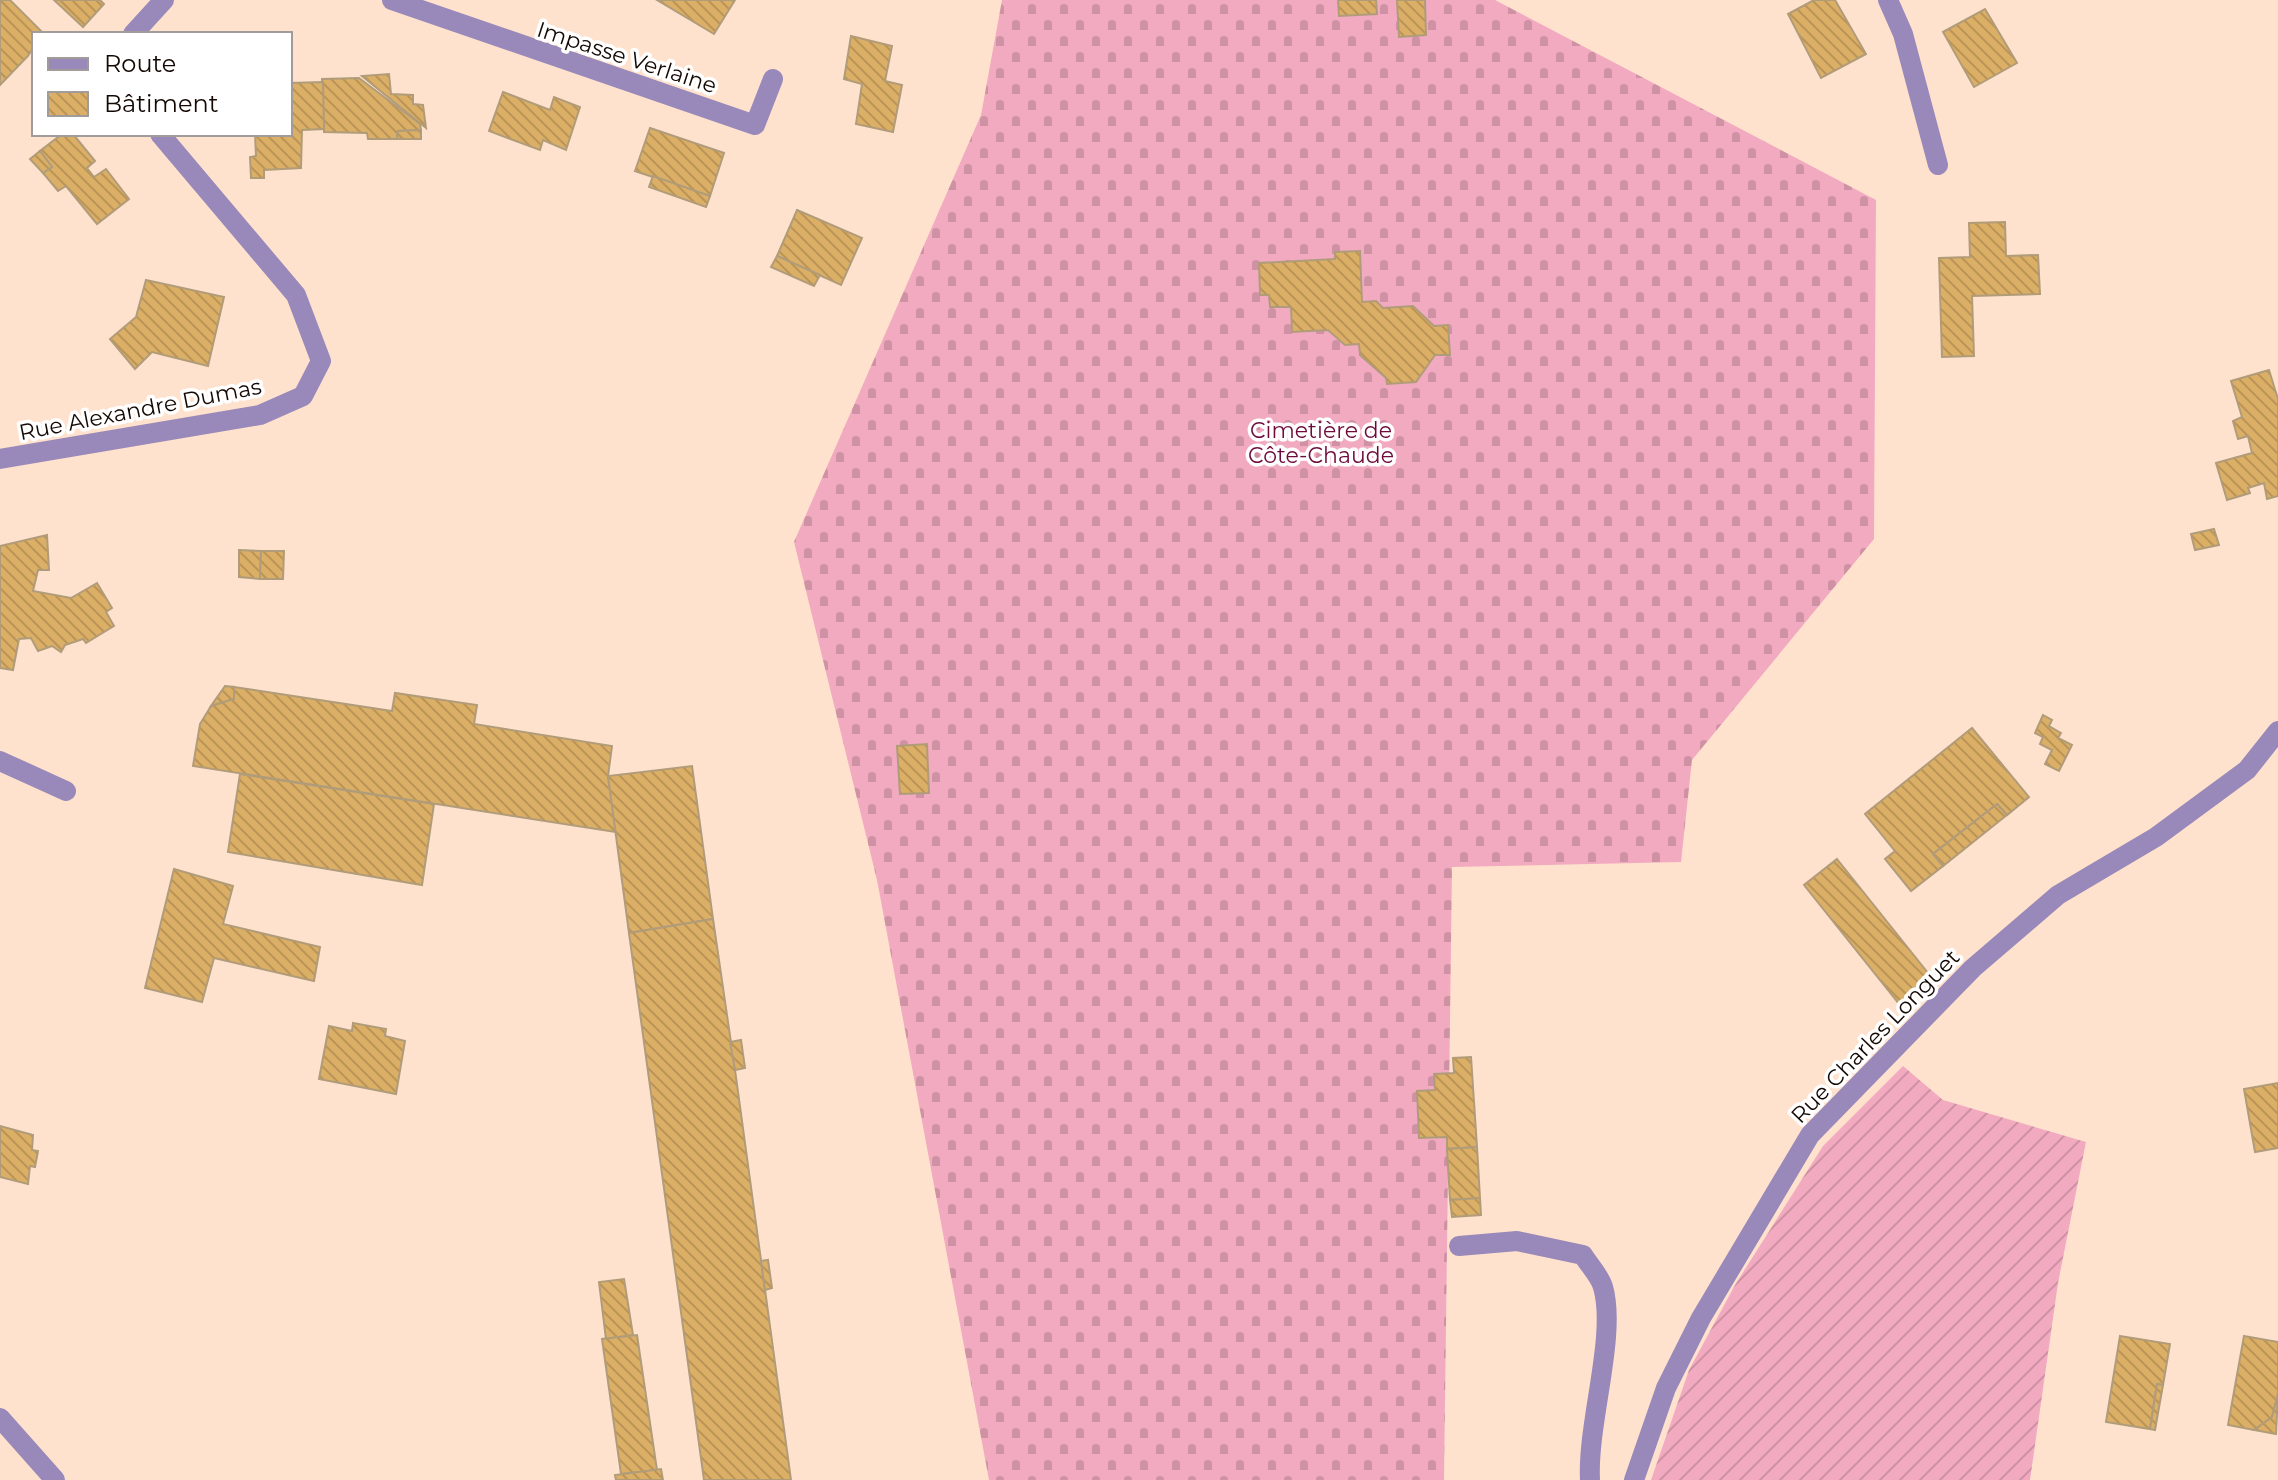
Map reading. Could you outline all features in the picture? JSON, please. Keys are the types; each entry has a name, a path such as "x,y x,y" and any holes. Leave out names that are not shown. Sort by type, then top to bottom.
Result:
{"street":[{"path":"135,32 164,0"},
{"name":"Impasse Verlaine","path":"392,0 755,125 773,79"},
{"path":"1888,0 1903,34 1938,165"},
{"name":"Rue Alexandre Dumas","path":"0,459 260,415 303,396 321,361 296,295 162,136"},
{"name":"Rue Charles Longuet","path":"1634,1480 1666,1388 1701,1318 1810,1135 1880,1059 1994,950 2058,895 2156,837 2247,770 2278,731"},
{"path":"0,761 66,791"},
{"path":"1459,1246 1517,1241 1583,1255 1603,1285 1607,1321 1589,1452 1590,1480"},
{"path":"0,1418 55,1480"}],"green space":[{"name":"Cimetière de Côte-Chaude","path":"1002,0 1495,0 1876,200 1874,539 1692,760 1681,862 1452,867 1444,1480 989,1480 877,880 794,542 981,115"},
{"path":"1903,1066 1943,1100 2086,1142 2058,1283 2030,1480 1651,1480 1689,1370 1735,1285 1823,1146"}],"building":[{"path":"0,0 10,0 42,32 32,32 32,49 28,56 0,85"},
{"path":"54,0 100,0 104,4 83,27"},
{"path":"657,0 735,0 714,34"},
{"path":"1338,0 1376,0 1377,14 1339,16"},
{"path":"1397,0 1425,0 1426,35 1399,37"},
{"path":"1814,0 1835,0 1866,54 1821,78 1788,14"},
{"path":"1985,9 2017,63 1974,87 1943,32"},
{"path":"851,36 892,46 885,81 902,85 893,132 856,124 862,84 844,79"},
{"path":"389,74 391,94 413,95 413,104 423,105 426,128 362,76"},
{"path":"359,78 420,124 421,130 398,131 397,139 368,139 367,133 324,132 322,79"},
{"path":"323,82 324,129 302,130 301,168 264,170 264,178 251,178 250,157 256,156 255,136 292,136 292,83"},
{"path":"503,92 550,110 554,97 580,107 566,150 543,140 540,150 489,131"},
{"path":"650,128 724,153 710,196 635,171"},
{"path":"421,130 421,139 397,139 398,131"},
{"path":"59,136 75,136 95,161 87,168 94,177 106,169 129,199 97,224 66,186 58,191 43,173 52,167 40,151"},
{"path":"40,151 52,167 43,173 30,159"},
{"path":"653,176 710,196 706,207 649,187"},
{"path":"797,210 862,238 841,285 777,256"},
{"path":"2005,222 2006,256 2038,255 2040,294 1972,296 1974,356 1942,357 1939,258 1970,257 1969,223"},
{"path":"1360,251 1362,302 1376,301 1383,308 1413,306 1434,326 1448,325 1450,355 1435,355 1416,382 1387,384 1386,378 1360,355 1359,344 1345,345 1328,330 1292,332 1291,307 1270,307 1269,295 1260,295 1259,263 1335,259 1335,252"},
{"path":"777,256 820,275 814,286 771,267"},
{"path":"146,280 224,297 208,366 152,352 135,369 110,339 136,317"},
{"path":"2269,370 2278,399 2278,496 2267,499 2264,483 2248,488 2250,493 2227,500 2216,463 2252,453 2248,436 2238,439 2233,421 2242,417 2231,381"},
{"path":"2214,529 2219,545 2195,550 2191,534"},
{"path":"47,535 49,570 38,570 33,591 71,598 97,583 112,608 106,612 114,626 86,643 83,639 65,645 61,652 52,646 38,651 31,638 19,639 13,670 0,668 0,546"},
{"path":"239,550 261,551 260,579 239,577"},
{"path":"261,551 284,551 283,579 260,579"},
{"path":"225,686 234,687 234,699 211,706"},
{"path":"234,687 392,711 395,693 477,705 474,724 612,746 608,776 616,832 193,766 200,724 211,706 234,699"},
{"path":"2043,715 2052,720 2049,726 2061,733 2058,738 2072,745 2059,771 2045,764 2052,750 2040,744 2043,737 2035,733"},
{"path":"1972,728 2029,797 2007,815 1997,804 1933,854 1943,866 1911,891 1885,859 1895,851 1865,814"},
{"path":"927,744 929,793 900,794 897,746"},
{"path":"692,766 713,919 629,933 608,776"},
{"path":"240,774 434,804 422,885 228,852"},
{"path":"1997,804 2007,815 1943,866 1933,854"},
{"path":"1837,859 1928,973 1927,983 1900,1005 1804,885"},
{"path":"174,869 233,886 223,924 320,947 314,981 214,958 202,1002 145,988"},
{"path":"713,919 791,1480 704,1480 629,933"},
{"path":"353,1023 386,1029 385,1036 405,1041 396,1094 319,1079 329,1026 352,1031"},
{"path":"741,1040 745,1068 735,1070 730,1042"},
{"path":"1471,1057 1477,1147 1447,1149 1447,1137 1419,1138 1417,1091 1435,1090 1434,1074 1454,1073 1453,1058"},
{"path":"2278,1083 2278,1148 2255,1152 2244,1089"},
{"path":"0,1126 33,1135 32,1150 38,1151 35,1167 30,1166 28,1184 0,1177"},
{"path":"1477,1147 1480,1198 1450,1200 1447,1149"},
{"path":"1480,1198 1481,1215 1452,1217 1450,1200"},
{"path":"768,1260 772,1288 765,1290 761,1261"},
{"path":"624,1279 633,1335 606,1339 599,1282"},
{"path":"637,1335 657,1470 621,1474 602,1339"},
{"path":"2120,1336 2170,1344 2163,1385 2157,1384 2150,1429 2106,1422"},
{"path":"2244,1336 2278,1342 2278,1394 2272,1417 2254,1430 2228,1425"},
{"path":"2157,1384 2163,1385 2155,1430 2150,1429"},
{"path":"2278,1394 2276,1434 2254,1430 2272,1417"},
{"path":"661,1469 663,1480 616,1480 615,1475"}]}
